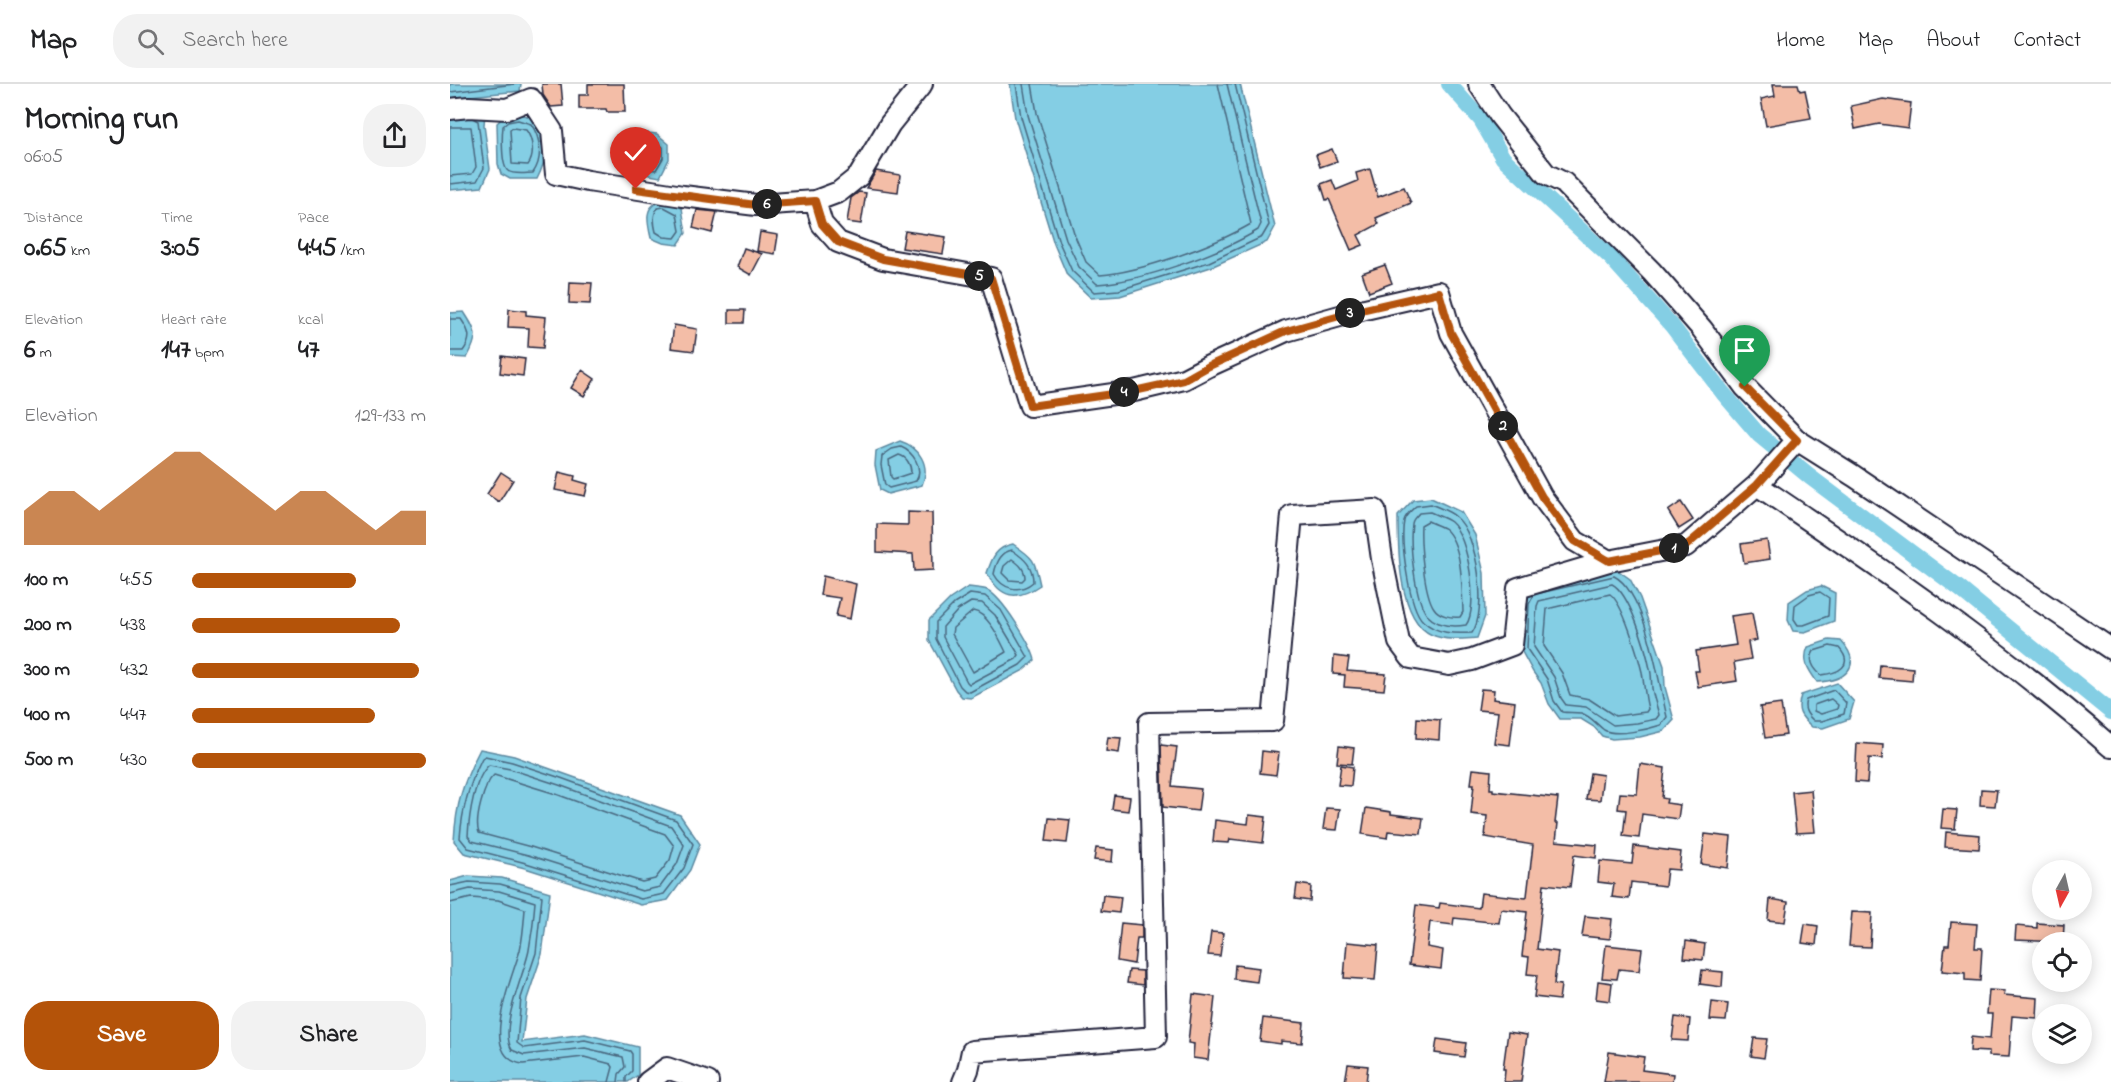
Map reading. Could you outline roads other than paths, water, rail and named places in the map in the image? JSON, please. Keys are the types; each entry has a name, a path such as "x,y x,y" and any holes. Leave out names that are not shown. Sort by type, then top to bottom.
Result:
{"street":[{"path":"450,109 470,107 507,109 531,92 552,130 556,174 588,182 756,205 815,201 839,192 859,176 890,124 922,84"},
{"path":"1479,84 1500,116 1546,174 1564,183 1652,272 1702,329 1745,387 1797,440 2111,649"},
{"path":"815,201 822,224 838,242 883,259 991,278 1030,406 1134,391 1184,380 1286,331 1365,309 1439,292 1451,333 1542,497 1575,541 1609,561"},
{"path":"963,1082 972,1051 1156,1037 1149,723 1273,722 1292,515 1375,510 1382,559 1399,642 1411,658 1449,665 1472,660 1512,645 1518,588 1609,561 1686,546 1757,485 1797,440"},
{"path":"1757,485 1930,603 2070,711 2111,747"},
{"path":"648,1082 667,1068 708,1082"}],"water":[{"path":"450,84 521,84 520,91 450,98"},
{"path":"1010,84 1240,84 1275,227 1267,242 1211,267 1120,296 1091,298 1067,275 1054,244 1015,118"},
{"path":"450,113 485,113 484,125 490,169 482,187 450,190"},
{"path":"518,114 536,118 543,134 545,156 537,179 510,179 501,174 498,164 497,123 505,116"},
{"path":"638,132 657,134 669,144 669,159 660,177 634,172 629,165 628,140"},
{"path":"664,201 682,208 686,233 678,245 663,243 651,238 648,214 653,206"},
{"path":"464,312 472,325 475,339 467,358 450,357 450,313"},
{"path":"900,441 913,448 922,458 924,478 922,485 888,494 880,490 875,465 876,451"},
{"path":"1431,498 1461,512 1475,535 1484,573 1485,616 1477,638 1449,639 1432,635 1421,627 1412,615 1406,599 1400,564 1398,516 1413,500"},
{"path":"1013,544 1032,560 1037,570 1040,585 1024,594 1010,595 1004,592 992,582 987,573 996,554 1007,545"},
{"path":"1616,569 1630,579 1640,598 1664,666 1665,687 1674,720 1664,731 1640,737 1612,739 1602,736 1594,727 1581,719 1560,719 1549,704 1541,683 1521,650 1523,602 1530,589"},
{"path":"1821,586 1835,593 1834,621 1805,632 1793,631 1788,620 1789,602 1807,590"},
{"path":"968,587 980,588 993,594 1008,611 1022,633 1035,660 1024,670 971,698 962,697 956,690 929,640 929,620 950,599"},
{"path":"1829,640 1841,641 1848,650 1851,665 1843,675 1836,679 1817,682 1807,665 1806,652 1808,647"},
{"path":"1837,683 1854,702 1849,719 1823,728 1812,727 1800,713 1801,695"},
{"path":"480,749 514,756 680,815 700,844 690,870 668,900 641,905 525,868 464,853 454,841 457,816 465,783"},
{"path":"468,876 502,878 550,892 542,954 527,999 522,1042 585,1034 638,1047 638,1075 628,1082 450,1082 450,881"}],"waterway":[{"path":"1449,84 1481,120 1503,158 1611,258 1672,326 1723,393 1759,435 1810,477 1960,589 2111,712"}]}
